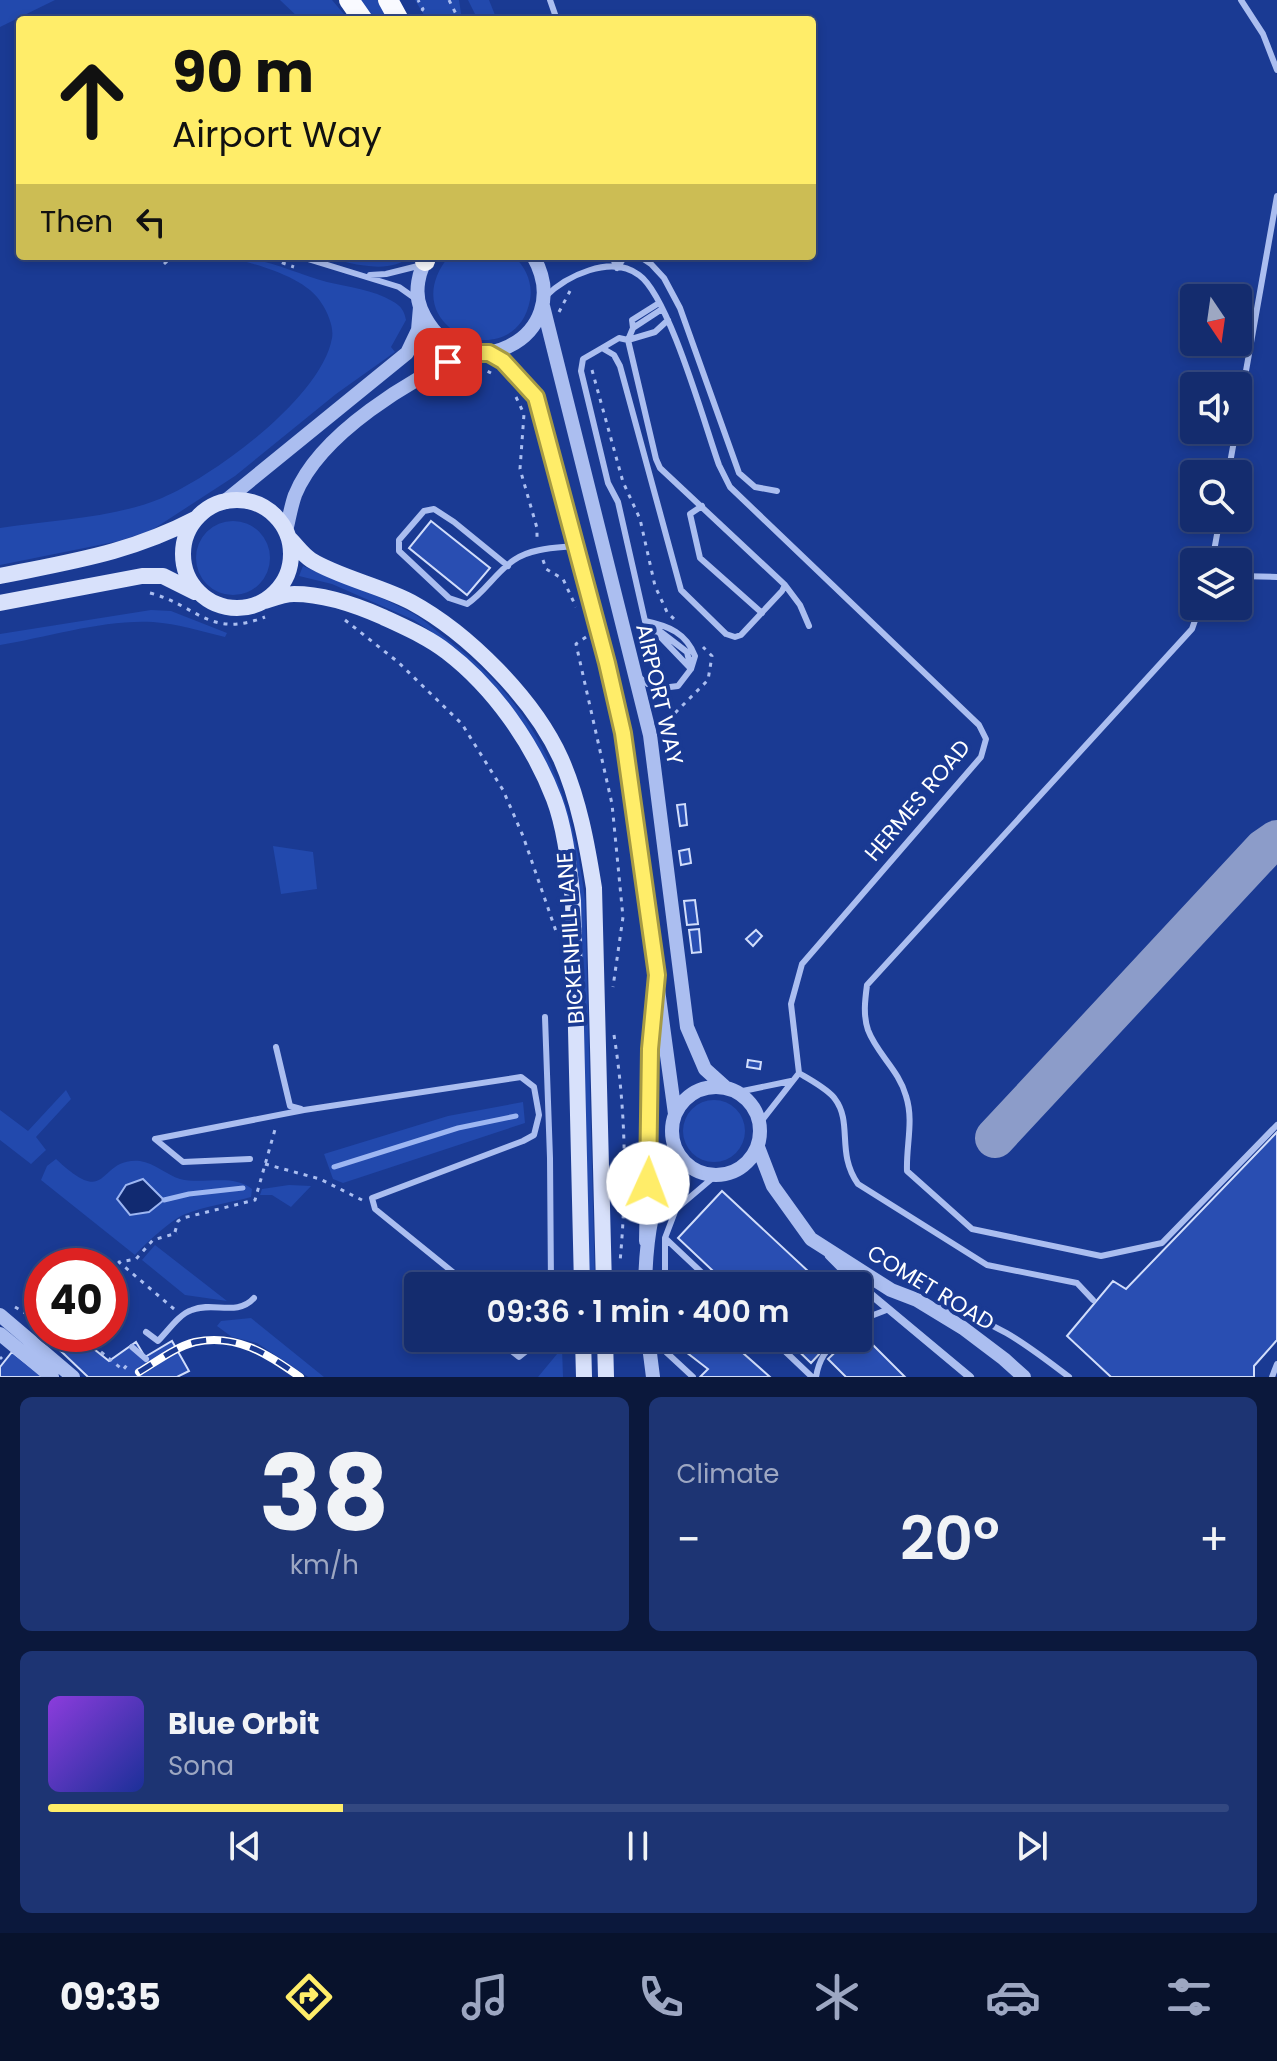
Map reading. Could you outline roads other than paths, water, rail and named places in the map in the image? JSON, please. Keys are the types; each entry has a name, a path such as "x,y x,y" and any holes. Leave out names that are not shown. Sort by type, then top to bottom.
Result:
{"highway":[{"path":"388,0 404,16"}],"main road":[{"path":"0,576 145,543 197,518 210,508 239,500 267,509 278,519 288,535 292,553 290,567 270,607 235,608 207,599 163,576 142,576 0,603"},
{"path":"197,518 188,531 183,561 195,589 207,599"},
{"name":"BICKENHILL LANE","path":"288,535 308,559 413,603 467,642 499,672 531,710 560,756 575,796 594,888 604,1272"},
{"name":"BICKENHILL LANE","path":"270,607 291,594 312,595 352,605 412,631 446,650 500,705 537,764 555,801 567,851 573,901 582,1272"},
{"path":"583,1352 584,1377"},
{"path":"605,1352 606,1377"}],"street":[{"path":"224,502 407,353 418,330 418,285 426,260"},
{"name":"AIRPORT WAY","path":"535,260 542,272 544,302 650,735 687,1027 705,1069 731,1090"},
{"path":"419,304 432,331 449,345 470,353 489,353 518,342 534,326 544,302"},
{"path":"288,535 296,492 317,460 345,432 372,409 424,375 470,353"},
{"name":"AIRPORT WAY","path":"489,353 503,361 536,397 623,733 675,1114"},
{"path":"645,1272 650,1049 657,975"},
{"path":"758,1147 749,1162 735,1172 715,1176 695,1171 678,1155 672,1140 675,1114 686,1098 702,1089 731,1090 753,1106 760,1123 758,1147 773,1186 811,1239 850,1277 970,1377"},
{"path":"646,1241 663,1179 678,1155"},
{"name":"COMET ROAD","path":"811,1239 891,1290 917,1300 963,1328 1024,1377"},
{"path":"5,1313 73,1377"},
{"path":"0,1334 52,1377"},
{"path":"651,1352 653,1377"}],"lane":[{"path":"1241,0 1263,34 1277,70"},
{"path":"1246,372 1277,196"},
{"path":"311,260 399,287 419,304"},
{"path":"363,276 386,274 423,260"},
{"path":"614,260 617,268"},
{"path":"617,268 622,260"},
{"path":"645,260 664,278 680,308 739,473 755,487 777,491"},
{"path":"544,302 558,284 588,269 617,268 640,275 668,320 655,332 628,340 619,338 588,355 583,359 581,371 608,483 618,502 645,621 691,669"},
{"path":"661,306 633,328 628,340 660,468 785,585 800,605 809,626"},
{"name":"HERMES ROAD","path":"668,320 719,465 730,487 979,725 986,739 981,757 802,964 791,1004 799,1073"},
{"path":"602,348 614,355 620,366 681,590 726,634 735,637 762,613 785,585"},
{"path":"647,473 660,468"},
{"path":"702,506 690,514 700,558 762,613"},
{"path":"508,566 434,509 424,511 399,540 399,551 449,598 467,604 480,595 515,559 540,550 576,546"},
{"path":"1252,576 1277,577"},
{"path":"1195,620 1192,629 867,985 866,1018 876,1044 897,1073 906,1094 911,1123 906,1150 907,1171 972,1229 1101,1256 1162,1243 1277,1125"},
{"path":"634,674 654,689 678,686 691,669 695,656 689,641 679,633 645,621"},
{"path":"545,1017 551,1272"},
{"path":"276,1047 290,1106 304,1110"},
{"path":"760,1123 799,1073 835,1098 843,1117 849,1171 858,1184 987,1265 1077,1283 1093,1300"},
{"path":"250,1159 183,1162 155,1139 304,1110 521,1077 534,1087 539,1115 534,1135 372,1198 375,1209 453,1272"},
{"path":"731,1090 791,1081"},
{"path":"665,1272 665,1238 676,1209 715,1176"},
{"path":"665,1238 701,1272"},
{"path":"146,1332 158,1341 189,1310 241,1308 254,1298"},
{"path":"917,1300 971,1314 999,1327 1019,1338 1069,1377"},
{"path":"872,1316 889,1309"},
{"path":"135,1350 146,1359"},
{"path":"665,1352 693,1377"},
{"path":"786,1352 814,1377 825,1352"},
{"path":"1272,1377 1277,1364"}],"waterway":[{"path":"334,1167 458,1128 516,1116"},
{"path":"164,1200 243,1188"}],"railway":[{"path":"139,1372 180,1347 195,1342 224,1340 251,1348 300,1377"}]}
